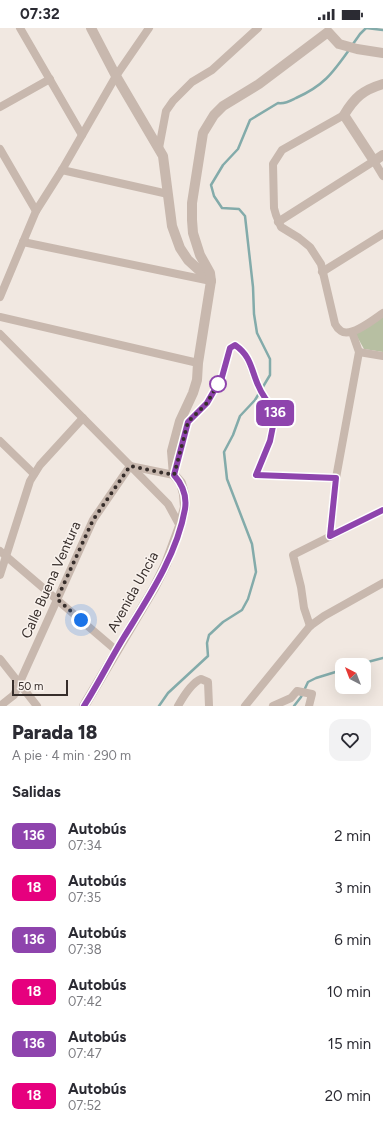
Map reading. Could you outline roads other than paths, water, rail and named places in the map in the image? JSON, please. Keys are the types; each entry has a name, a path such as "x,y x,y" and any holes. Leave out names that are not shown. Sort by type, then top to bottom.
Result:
{"street":[{"path":"20,28 82,135"},
{"path":"90,28 163,156 172,226 180,248 188,260 212,281"},
{"path":"0,297 36,211 62,170 116,76 149,28"},
{"path":"159,148 166,111 173,101 192,82 212,70 258,28"},
{"path":"212,281 210,273 200,255 192,220 192,203 203,133 207,124 223,106 259,84 330,30 340,44 357,49 383,53"},
{"path":"0,107 50,79"},
{"path":"383,84 368,89 358,96 344,115 282,150 273,164 274,208 278,222 281,228 310,247 321,264 335,324 339,330 345,333 352,332 383,313"},
{"path":"344,115 383,176"},
{"path":"0,150 36,211"},
{"path":"278,222 383,155"},
{"path":"62,170 168,194"},
{"path":"322,272 383,234"},
{"path":"23,242 212,281"},
{"name":"Avenida Uncia","path":"84,706 154,588 166,564 180,526 185,507 184,494 181,483 174,475 172,451 180,421 197,380 198,363 212,281"},
{"path":"0,317 198,363"},
{"path":"330,536 336,478 359,352 352,332"},
{"path":"0,334 168,504 180,526"},
{"path":"130,466 174,475 188,422 207,403 222,377 230,348 235,345 243,351 249,361 258,386 265,399 276,411 270,441 256,475 336,478"},
{"path":"359,352 383,356"},
{"path":"0,575 3,553 30,481 40,465 83,418"},
{"path":"0,441 34,474"},
{"name":"Calle Buena Ventura","path":"0,706 14,695 93,520 130,466"},
{"path":"310,626 304,608 301,587 293,555 383,510"},
{"path":"3,553 116,651"},
{"path":"245,706 310,626 324,616 383,583"},
{"path":"0,659 37,706"},
{"path":"178,706 189,690 198,680 201,679 208,682 209,706"},
{"path":"273,706 291,698 297,691 312,694 309,706"}],"waterway":[{"path":"366,28 383,30"},
{"path":"353,44 366,28"},
{"path":"159,706 168,693 208,656 207,643 209,635 223,622 242,610 248,599 256,572 252,544 227,479 224,452 233,435 240,416 255,400 270,375 270,359 257,333 245,216 239,209 222,208 214,196 211,185 223,165 238,149 250,120 278,103 290,101 313,89 332,73 349,50"},
{"path":"371,661 383,658"},
{"path":"294,706 301,697 308,682 335,672"}]}
